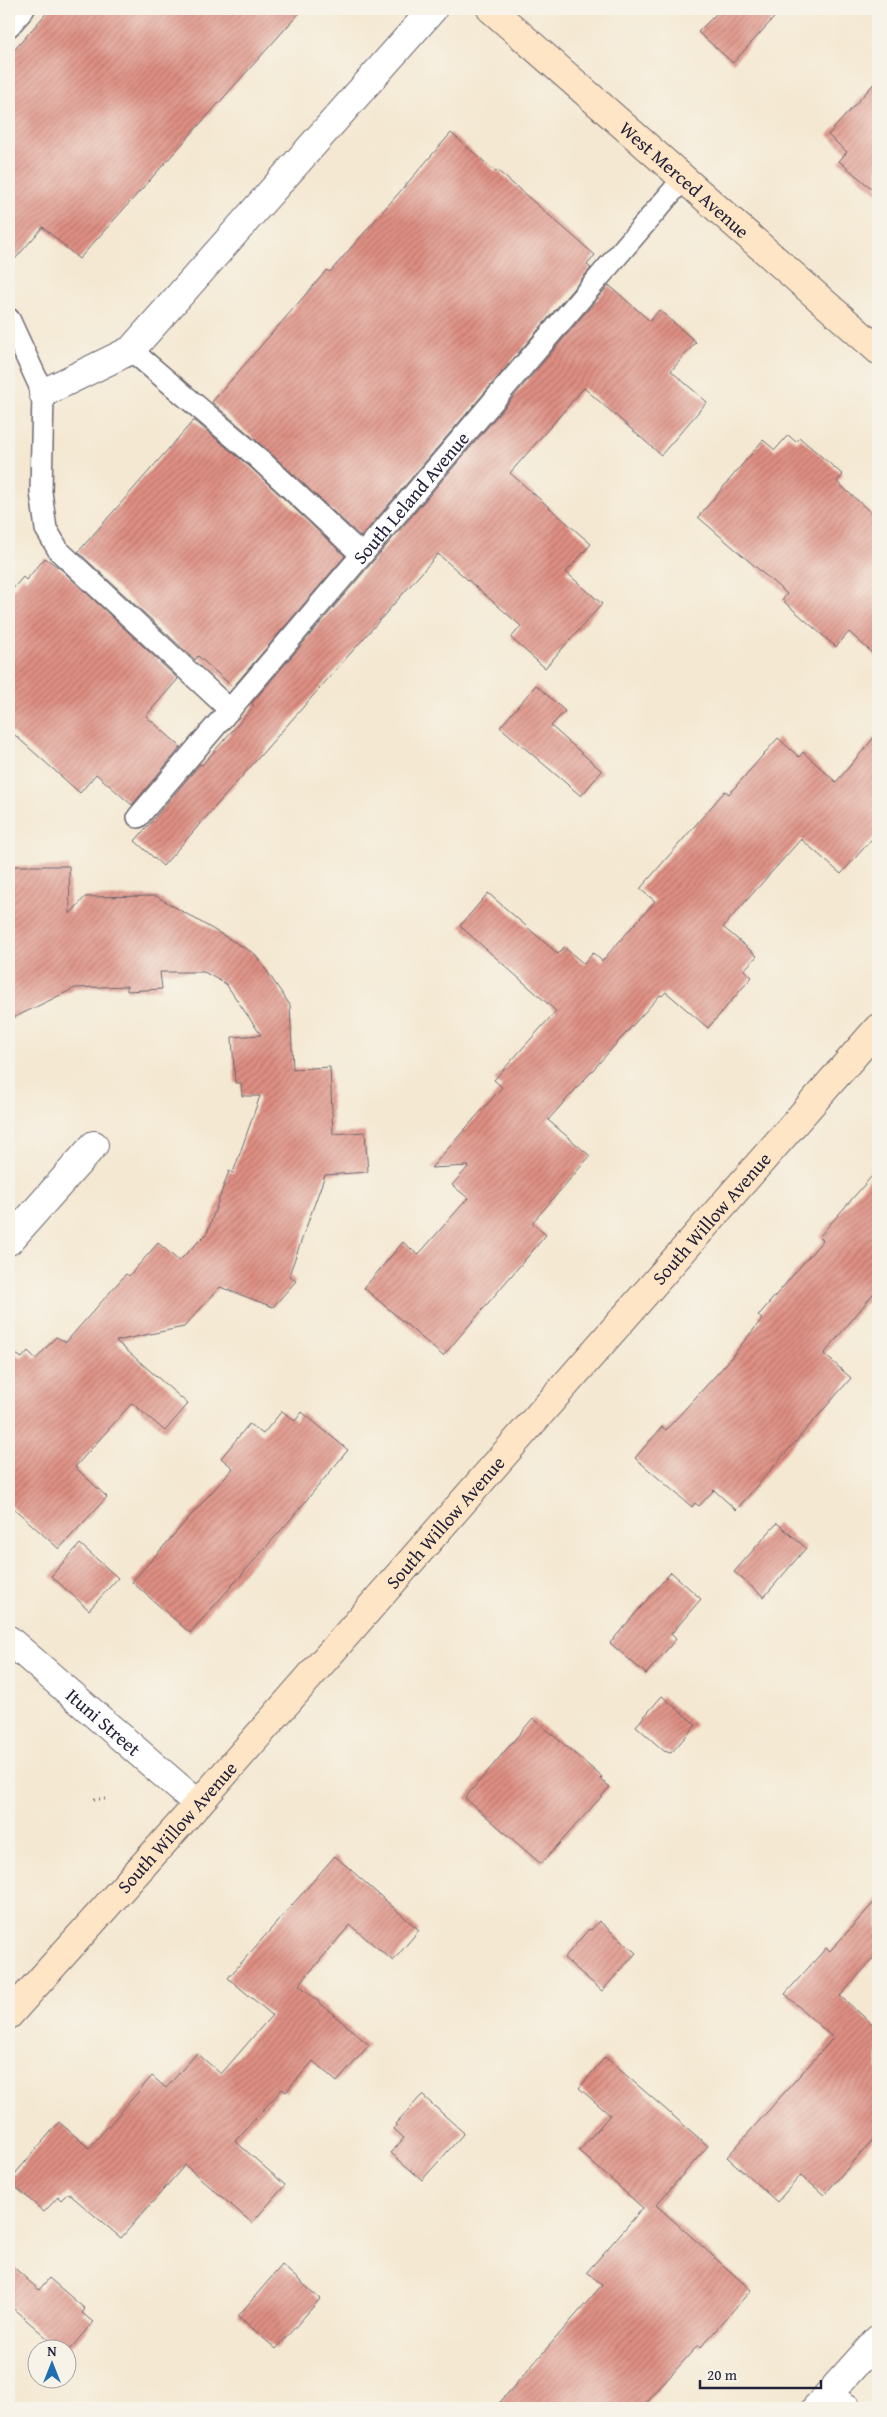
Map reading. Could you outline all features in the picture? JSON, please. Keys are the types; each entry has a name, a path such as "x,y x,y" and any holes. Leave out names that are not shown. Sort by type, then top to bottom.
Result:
{"street":[{"path":"42,393 131,350 433,9"},
{"name":"West Merced Avenue","path":"491,9 878,350"},
{"name":"South Willow Avenue","path":"9,2015 198,1804 878,1028"},
{"path":"9,1241 94,1145"},
{"name":"Ituni Street","path":"9,1640 198,1804"},
{"path":"830,2404 878,2339"}],"lane":[{"path":"9,26 24,9"},
{"name":"South Leland Avenue","path":"138,817 683,179"},
{"path":"9,319 42,393 41,492 46,529 59,551 230,710"},
{"path":"131,350 258,458 362,555"}],"path":[{"path":"94,1799 108,1799"}],"building":[{"path":"50,9 303,9 79,259 43,227 9,266 9,56"},
{"path":"721,9 782,9 733,63 698,32"},
{"path":"878,79 878,194 839,161 847,152 828,135"},
{"path":"451,133 496,172 497,170 595,255 587,265 591,268 361,537 212,402 327,270 330,272"},
{"path":"609,285 650,321 659,310 696,342 671,371 707,402 661,455 584,388 510,473 591,544 566,572 602,604 545,668 511,638 521,626 438,554 163,866 135,841 200,764 202,765 254,706 252,703"},
{"path":"193,421 250,467 345,556 233,687 198,656 195,660 78,552"},
{"path":"788,435 796,442 800,438 843,475 837,482 878,519 878,658 849,632 836,647 782,600 787,594 698,517 763,440 775,450"},
{"path":"45,558 62,570 178,679 146,716 181,747 132,805 96,774 80,793 9,730 9,593 23,577 26,580"},
{"path":"536,685 565,711 551,726 602,771 581,796 500,727"},
{"path":"878,733 878,832 841,874 801,839 723,927 757,956 744,970 752,977 708,1028 666,992 662,996 660,995 548,1120 590,1156 532,1223 546,1235 443,1356 364,1288 403,1242 418,1255 468,1198 452,1185 469,1166 431,1168 502,1087 494,1080 556,1011 460,926 488,893 558,954 564,947 584,964 593,953 602,961 655,901 640,889 725,791 729,794 778,738 799,757 803,752 836,782"},
{"path":"9,866 69,866 70,914 85,897 156,896 255,954 290,1005 293,1069 330,1067 333,1134 365,1132 368,1172 325,1175 289,1275 296,1281 273,1307 220,1287 184,1327 116,1341 188,1404 165,1431 132,1403 75,1467 107,1497 59,1549 9,1504 9,1350 22,1358 28,1351 36,1359 56,1337 66,1342 126,1274 129,1276 158,1243 179,1261 207,1233 229,1171 233,1173 260,1096 242,1096 241,1083 235,1083 232,1037 261,1035 226,984 204,972 160,972 162,989 127,991 127,986 75,988 9,1020"},
{"path":"878,1169 878,1288 824,1354 851,1378 736,1510 714,1490 699,1506 695,1503 692,1507 635,1458 662,1427 666,1430 725,1365 762,1319 758,1316 823,1240 819,1237"},
{"path":"282,1411 295,1421 302,1412 348,1450 290,1520 190,1633 132,1582 233,1468 221,1458 249,1424 263,1434"},
{"path":"777,1523 806,1548 764,1597 734,1572"},
{"path":"80,1544 118,1578 89,1610 51,1576"},
{"path":"671,1572 701,1599 671,1634 676,1639 646,1674 610,1643"},
{"path":"662,1696 696,1725 671,1753 664,1751 636,1726"},
{"path":"533,1718 602,1777 600,1779 610,1787 541,1864 465,1798"},
{"path":"335,1856 419,1930 393,1961 350,1925 299,1985 369,2045 337,2082 313,2061 286,2092 282,2089 235,2141 285,2185 252,2223 185,2165 121,2238 68,2193 61,2200 58,2197 44,2212 9,2181 59,2122 89,2148 152,2076 166,2088 197,2053 221,2074 272,2015 228,1978"},
{"path":"878,1898 878,1953 840,1996 878,2029 878,2134 824,2195 801,2175 777,2202 727,2157 833,2038 785,1994 826,1948 830,1951"},
{"path":"599,1921 636,1953 602,1991 564,1958 589,1929 591,1930"},
{"path":"605,2057 708,2146 656,2205 751,2290 700,2348 698,2345 642,2408 495,2408 602,2285 587,2272 643,2208 579,2151 610,2115 579,2088"},
{"path":"422,2095 464,2133 422,2180 391,2153 404,2138 394,2129 397,2126 395,2124"},
{"path":"9,2263 39,2290 49,2278 85,2309 82,2313 93,2322 78,2340 49,2340 9,2305"},
{"path":"282,2265 320,2299 276,2349 238,2316"}]}
